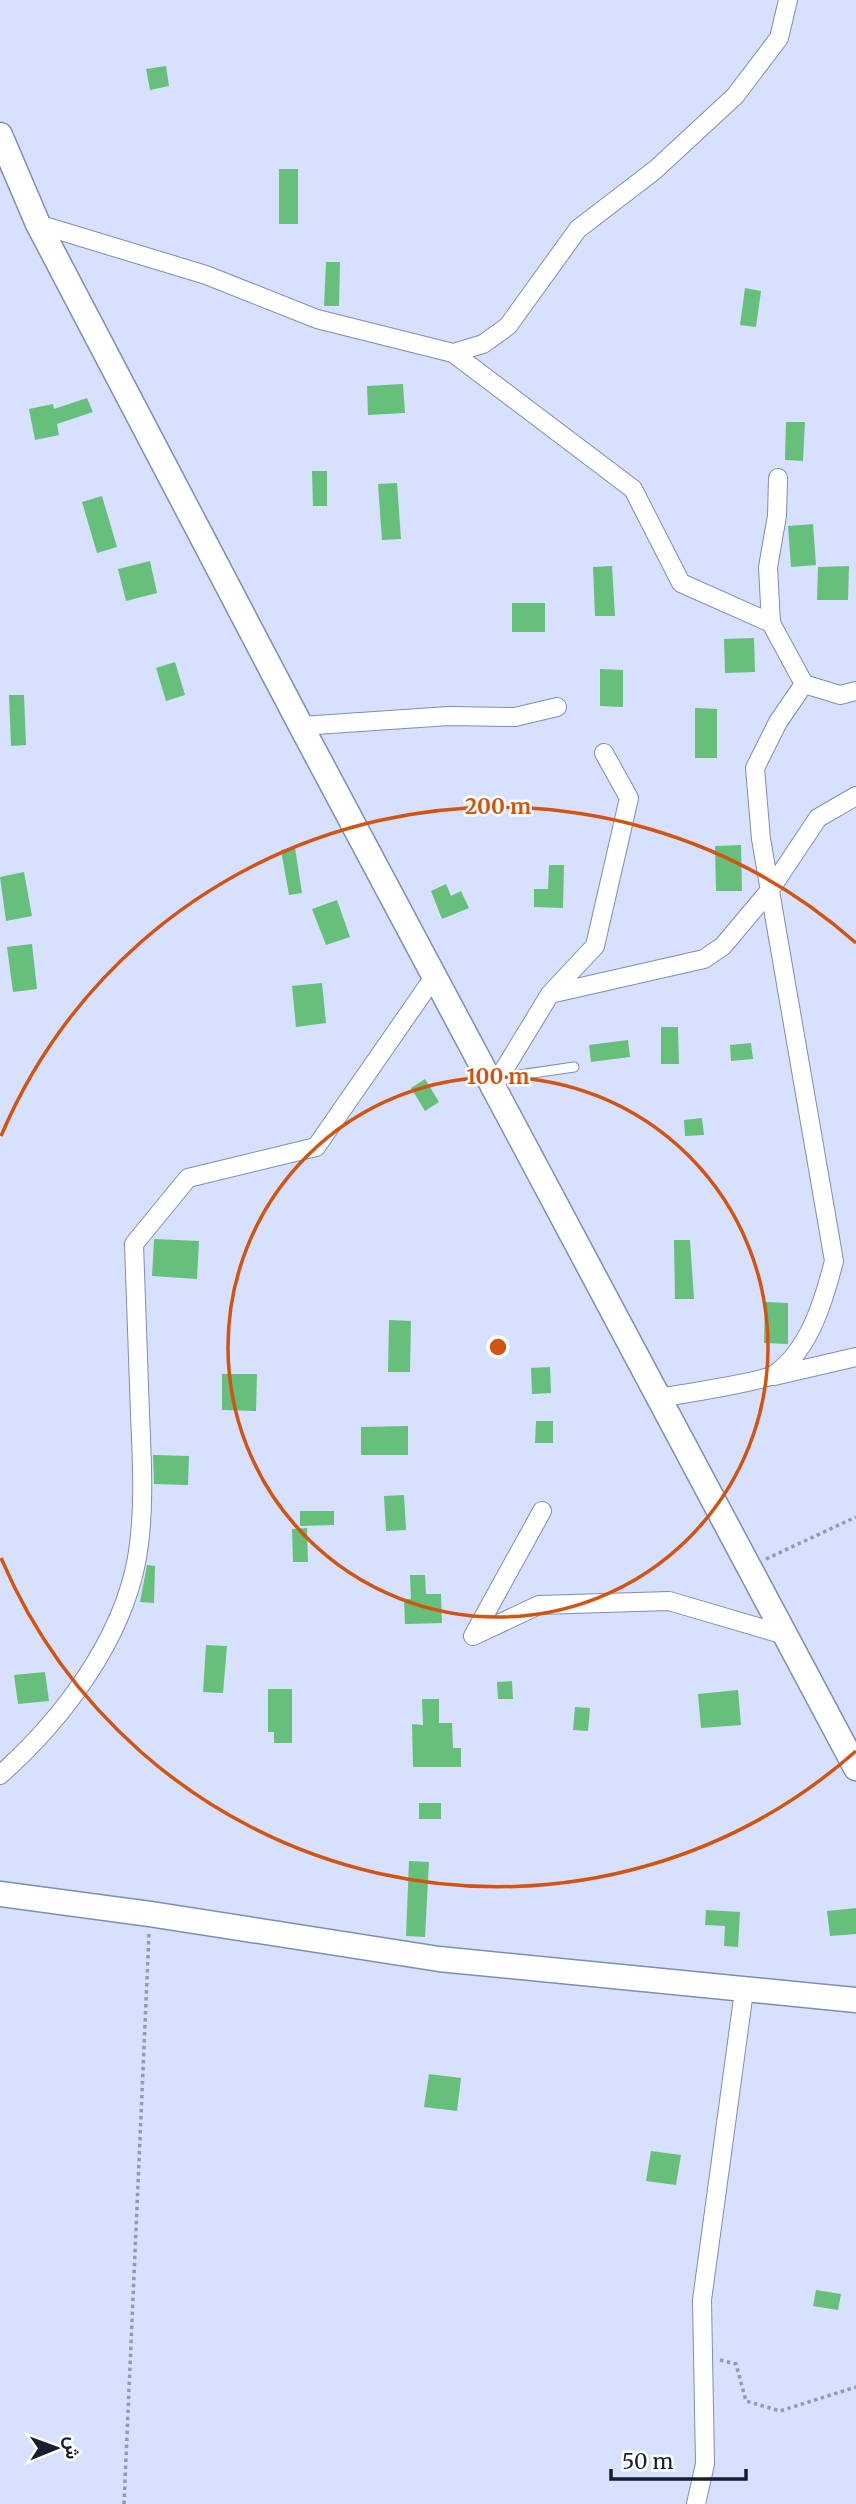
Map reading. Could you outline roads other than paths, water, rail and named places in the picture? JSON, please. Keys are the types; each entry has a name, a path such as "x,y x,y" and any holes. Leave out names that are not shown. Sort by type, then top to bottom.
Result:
{"street":[{"path":"453,353 483,344 508,326 578,229 655,170 735,96 779,38 788,0"},
{"path":"0,135 38,224 301,726 434,977 493,1078 658,1398 856,1768"},
{"path":"38,224 206,275 317,319 453,353 633,489 681,583 771,623"},
{"path":"778,478 777,516 768,567 771,623 804,684 840,695 856,691"},
{"path":"774,1376 806,1340 825,1296 834,1261 761,839 755,768 778,722 804,684"},
{"path":"301,726 449,716 515,717 557,708"},
{"path":"493,1078 550,994 595,946 629,798 604,753"},
{"path":"550,994 704,959 723,946 770,890 818,818 856,796"},
{"path":"0,1775 65,1706 91,1668 114,1628 137,1559 142,1474 134,1244 188,1178 316,1147 434,977"},
{"path":"658,1398 856,1357"},
{"path":"542,1511 474,1636 540,1605 669,1601 785,1635"},
{"path":"0,1894 150,1914 439,1959 856,2000"},
{"path":"696,2504 705,2464 702,2301 744,1991"}],"lane":[{"path":"493,1078 574,1067"}]}
